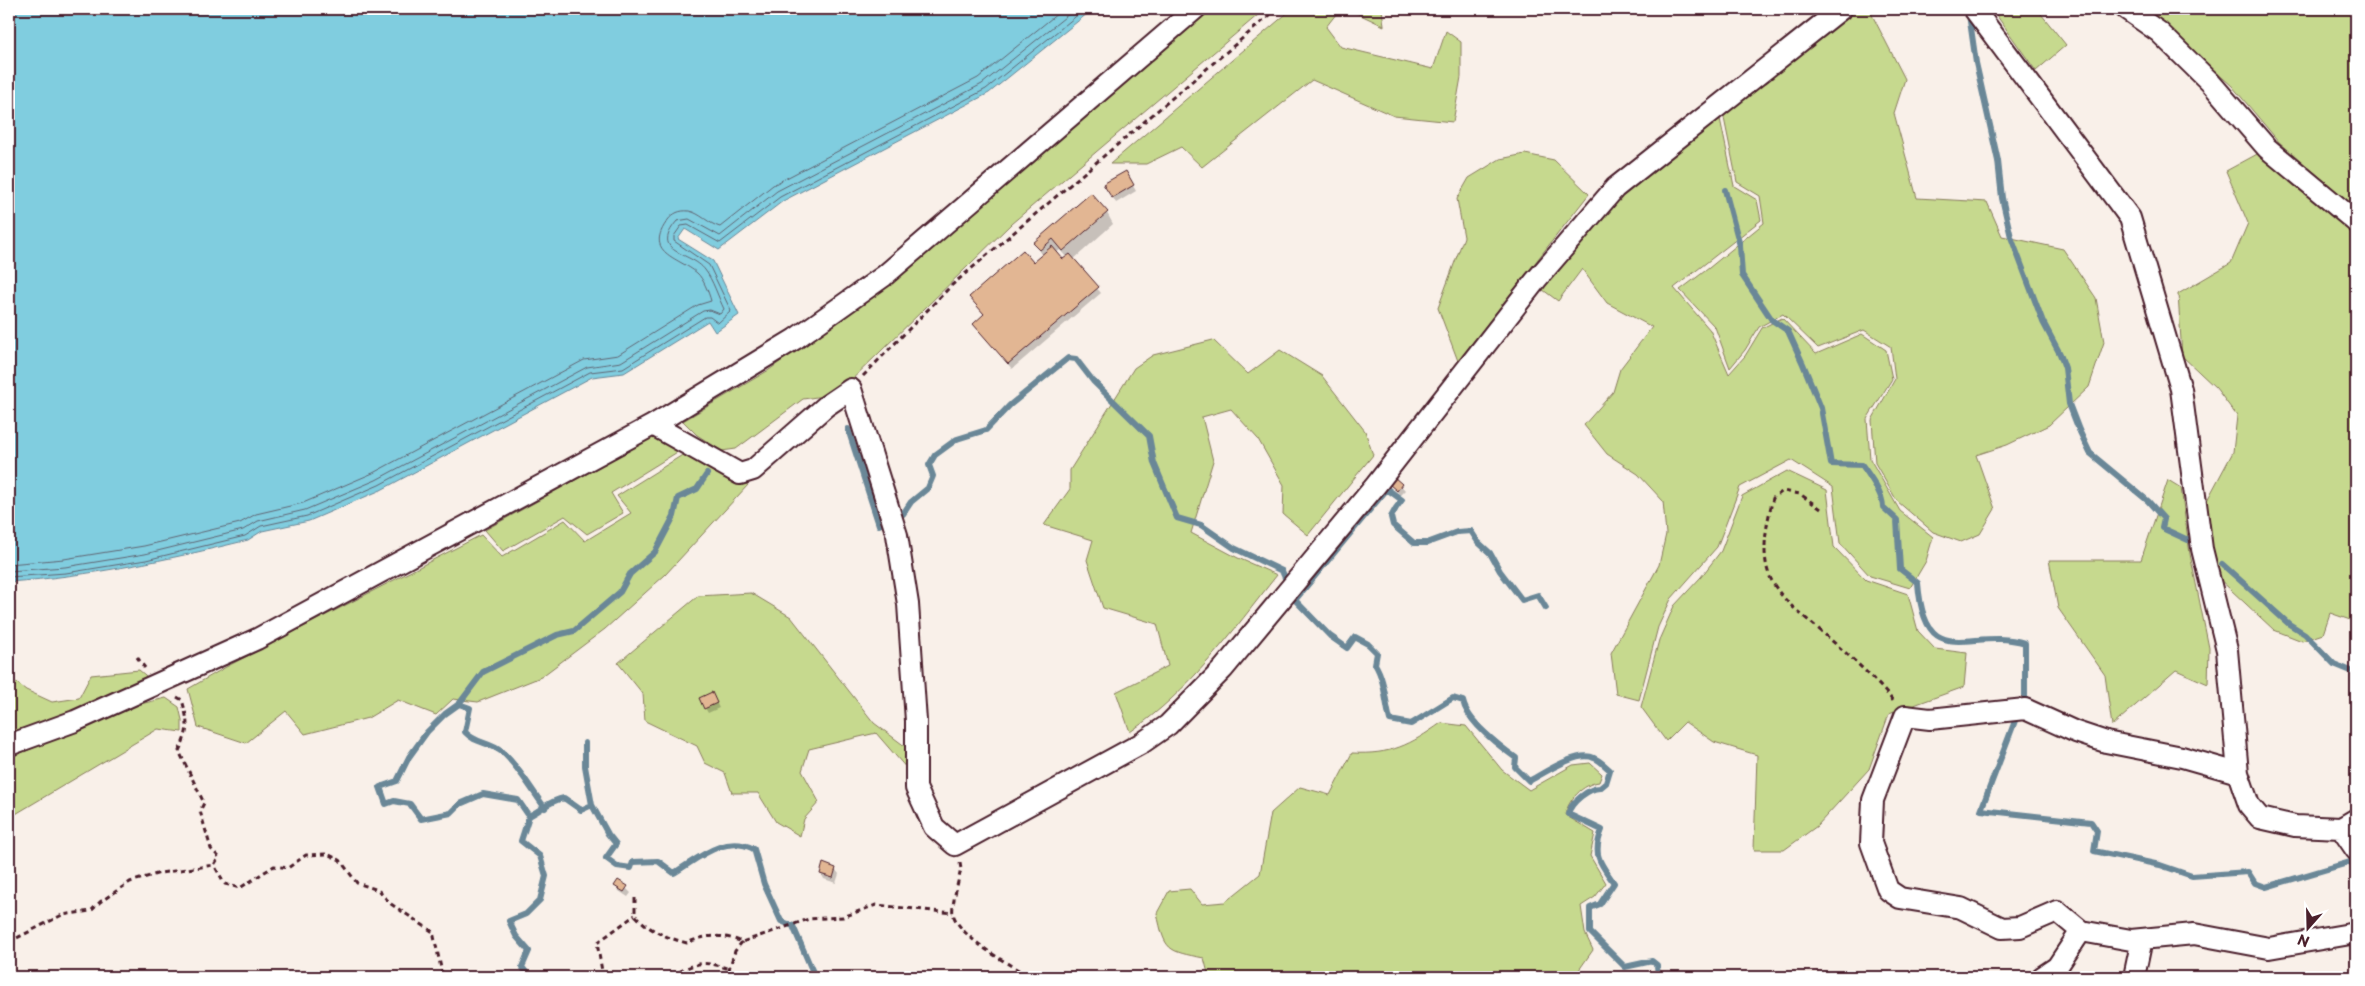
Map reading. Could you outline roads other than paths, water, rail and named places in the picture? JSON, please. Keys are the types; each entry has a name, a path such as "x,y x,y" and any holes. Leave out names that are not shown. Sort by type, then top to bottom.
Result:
{"street":[{"path":"9,745 75,721 257,639 653,425 796,339 884,276 1195,9"},
{"path":"653,425 740,474 754,470 826,406 850,389 897,535 906,594 916,721 916,788 934,827 955,845 1142,743 1168,725 1223,669 1370,492 1536,280 1615,188 1841,9"},
{"path":"1974,9 2130,218 2181,389 2202,549 2227,650 2238,774 2249,805 2260,818 2295,826 2349,823 2356,850"},
{"path":"2126,9 2158,32 2197,70 2267,148 2356,222"},
{"path":"2238,774 2182,757 2106,742 2076,732 2025,709 1930,719 1905,716 1873,800 1871,844 1888,890 1900,898 1961,908 2002,928 2020,927 2058,911 2081,931 2130,940 2194,934 2269,948 2356,933"},
{"path":"2042,977 2057,967 2081,931"},
{"path":"2134,977 2142,939"}],"water":[{"path":"9,9 1093,9 989,93 783,201 719,250 685,229 678,239 713,261 739,315 715,332 708,321 624,373 592,377 381,490 309,521 262,531 248,540 188,554 70,576 9,582"}],"waterway":[{"path":"1969,14 1976,63 1998,161 2002,198 2011,237 2043,322 2060,354 2065,368 2069,404 2079,430 2090,453 2148,501 2164,519 2162,528 2188,540"},
{"path":"1725,190 1740,246 1742,275 1772,320 1788,331 1821,408 1831,464 1862,465 1878,491 1883,507 1897,520 1900,569 1918,583 1922,611 1930,628 1941,637 1954,641 2005,639 2025,643 2025,708"},
{"path":"848,429 879,525 903,514 911,502 928,488 933,476 929,465 935,455 957,439 986,430 1010,405 1068,358 1076,359 1093,381 1149,436 1154,463 1177,518 1201,525 1234,548 1282,571 1295,600 1330,636 1347,648 1355,637 1368,644 1377,653 1375,664 1383,684 1390,720 1411,724 1453,698 1463,701 1477,725 1516,758 1515,767 1529,781 1579,757 1587,756 1594,758 1610,770 1606,783 1600,788 1591,790 1581,796 1568,814 1602,830 1598,846 1599,858 1614,883 1600,904 1590,908 1590,932 1625,967 1652,961 1657,965 1658,977"},
{"path":"707,474 697,489 678,498 674,516 655,552 630,574 620,592 574,631 557,635 483,672 459,704 445,714 427,732 409,757 397,781 380,787 386,804 394,801 410,804 421,819 451,813 460,804 483,794 518,800 529,816 550,803 564,798 581,810 592,805 608,834 616,844 606,858 617,866 631,868 633,862 658,861 674,873 702,855 722,846 732,844 743,845 754,849 764,884 781,921 793,926 815,977"},
{"path":"1295,600 1387,489 1402,500 1391,517 1393,525 1414,543 1427,543 1457,532 1471,531 1478,542 1490,553 1500,571 1522,600 1538,595 1546,608"},
{"path":"2222,564 2289,624 2305,634 2334,664 2356,673"},
{"path":"459,704 470,708 465,732 473,739 497,748 508,757 545,808"},
{"path":"2018,713 1981,810 2091,822 2097,831 2094,851 2160,865 2192,876 2248,872 2255,883 2266,887 2354,861"},
{"path":"585,743 585,766 592,805"},
{"path":"529,816 521,841 540,856 546,876 540,900 526,914 509,921 516,936 529,951 522,967 530,977"}]}
